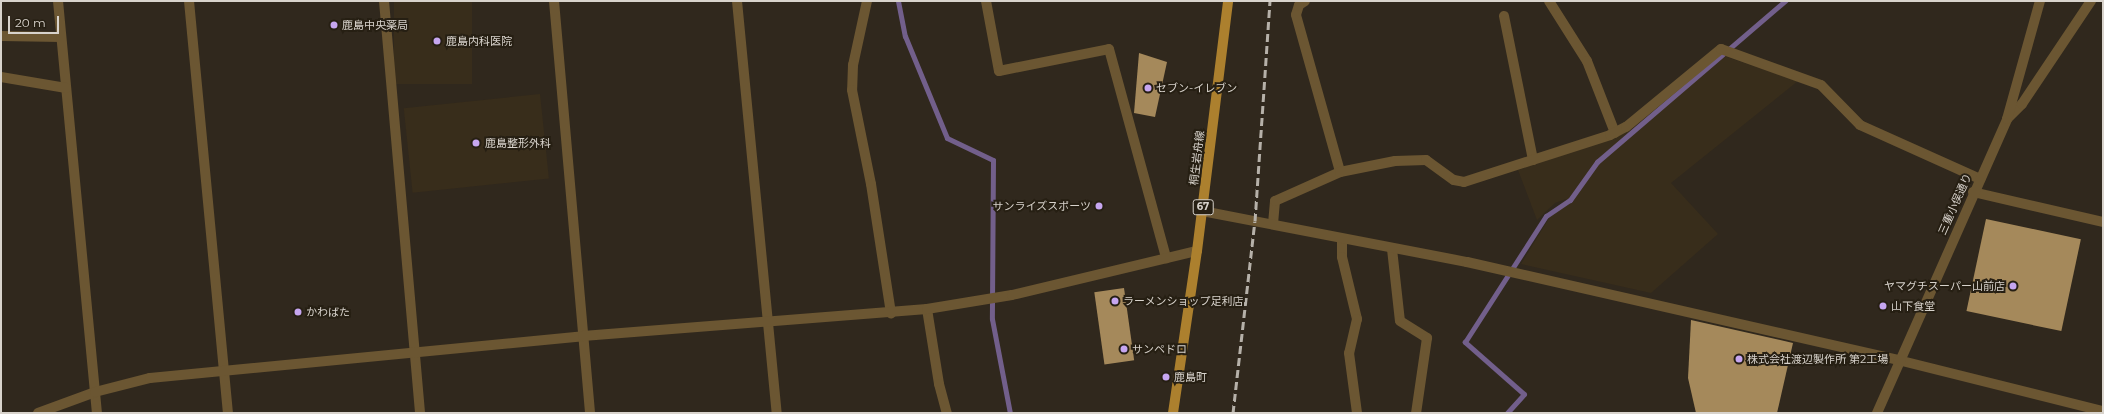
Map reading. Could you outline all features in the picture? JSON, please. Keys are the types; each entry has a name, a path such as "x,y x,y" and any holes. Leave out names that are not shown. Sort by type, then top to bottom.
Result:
{"main road":[{"name":"桐生岩舟線","path":"1173,413 1197,251 1228,1"}],"street":[{"path":"58,1 97,413"},
{"path":"189,1 228,413"},
{"path":"384,1 420,413"},
{"path":"554,1 590,413"},
{"path":"737,1 777,413"},
{"path":"867,1 853,65 852,90 871,184 891,313"},
{"path":"986,1 999,71 1109,49 1166,258"},
{"path":"1305,1 1298,5 1296,15 1340,172"},
{"path":"1549,1 1587,61 1615,132"},
{"name":"三重小俣通り","path":"1877,413 1898,360 2007,119 2040,1"},
{"path":"2007,119 2022,104 2091,1"},
{"path":"1504,16 1533,160"},
{"path":"1,36 61,37"},
{"path":"1273,224 1275,201 1340,172 1395,161 1426,160 1454,180 1464,182 1615,132 1721,49 1821,85 1860,125 1980,179"},
{"path":"1,77 66,88"},
{"path":"1973,192 2103,222"},
{"path":"1202,211 1392,249 1467,262 1898,360 2103,411"},
{"path":"1342,239 1342,257 1357,319 1349,353 1358,413"},
{"path":"1392,249 1400,321 1427,338 1416,413"},
{"path":"38,413 95,392 150,378 224,373 583,336 927,309 1012,296 1197,251"},
{"path":"927,309 939,384 947,413"}],"shaded area":[{"name":"鹿島内科医院","path":"394,1 472,1 472,84 394,84"},
{"path":"1721,55 1798,81 1671,183 1718,234 1651,293 1521,264 1551,215 1569,204 1566,199 1555,203 1537,220 1518,170 1626,133"},
{"name":"鹿島整形外科","path":"540,94 549,179 413,193 404,108"}],"building":[{"path":"1139,53 1167,62 1155,117 1134,113"},
{"path":"1986,219 2081,239 2061,331 1966,311"},
{"path":"1124,288 1134,360 1104,364 1094,292"},
{"name":"株式会社渡辺製作所 第2工場","path":"1691,320 1793,343 1777,413 1696,413 1688,378"}],"waterway":[{"path":"898,1 905,36 947,138 993,160 992,319 1010,413"},
{"path":"1507,413 1524,394 1465,342 1546,216 1570,200 1597,162 1785,1"}],"railway":[{"path":"1233,413 1255,221 1270,1"}],"place":[{"name":"鹿島中央薬局","path":"334,25"},
{"name":"鹿島内科医院","path":"437,41"},
{"name":"セブン-イレブン","path":"1148,88"},
{"name":"鹿島整形外科","path":"476,143"},
{"name":"サンライズスポーツ","path":"1099,206"},
{"name":"ヤマグチスーパー山前店","path":"2013,286"},
{"name":"ラーメンショップ足利店","path":"1115,301"},
{"name":"山下食堂","path":"1883,306"},
{"name":"かわばた","path":"298,312"},
{"name":"サンペドロ","path":"1124,349"},
{"name":"株式会社渡辺製作所 第2工場","path":"1739,359"},
{"name":"鹿島町","path":"1166,377"}]}
